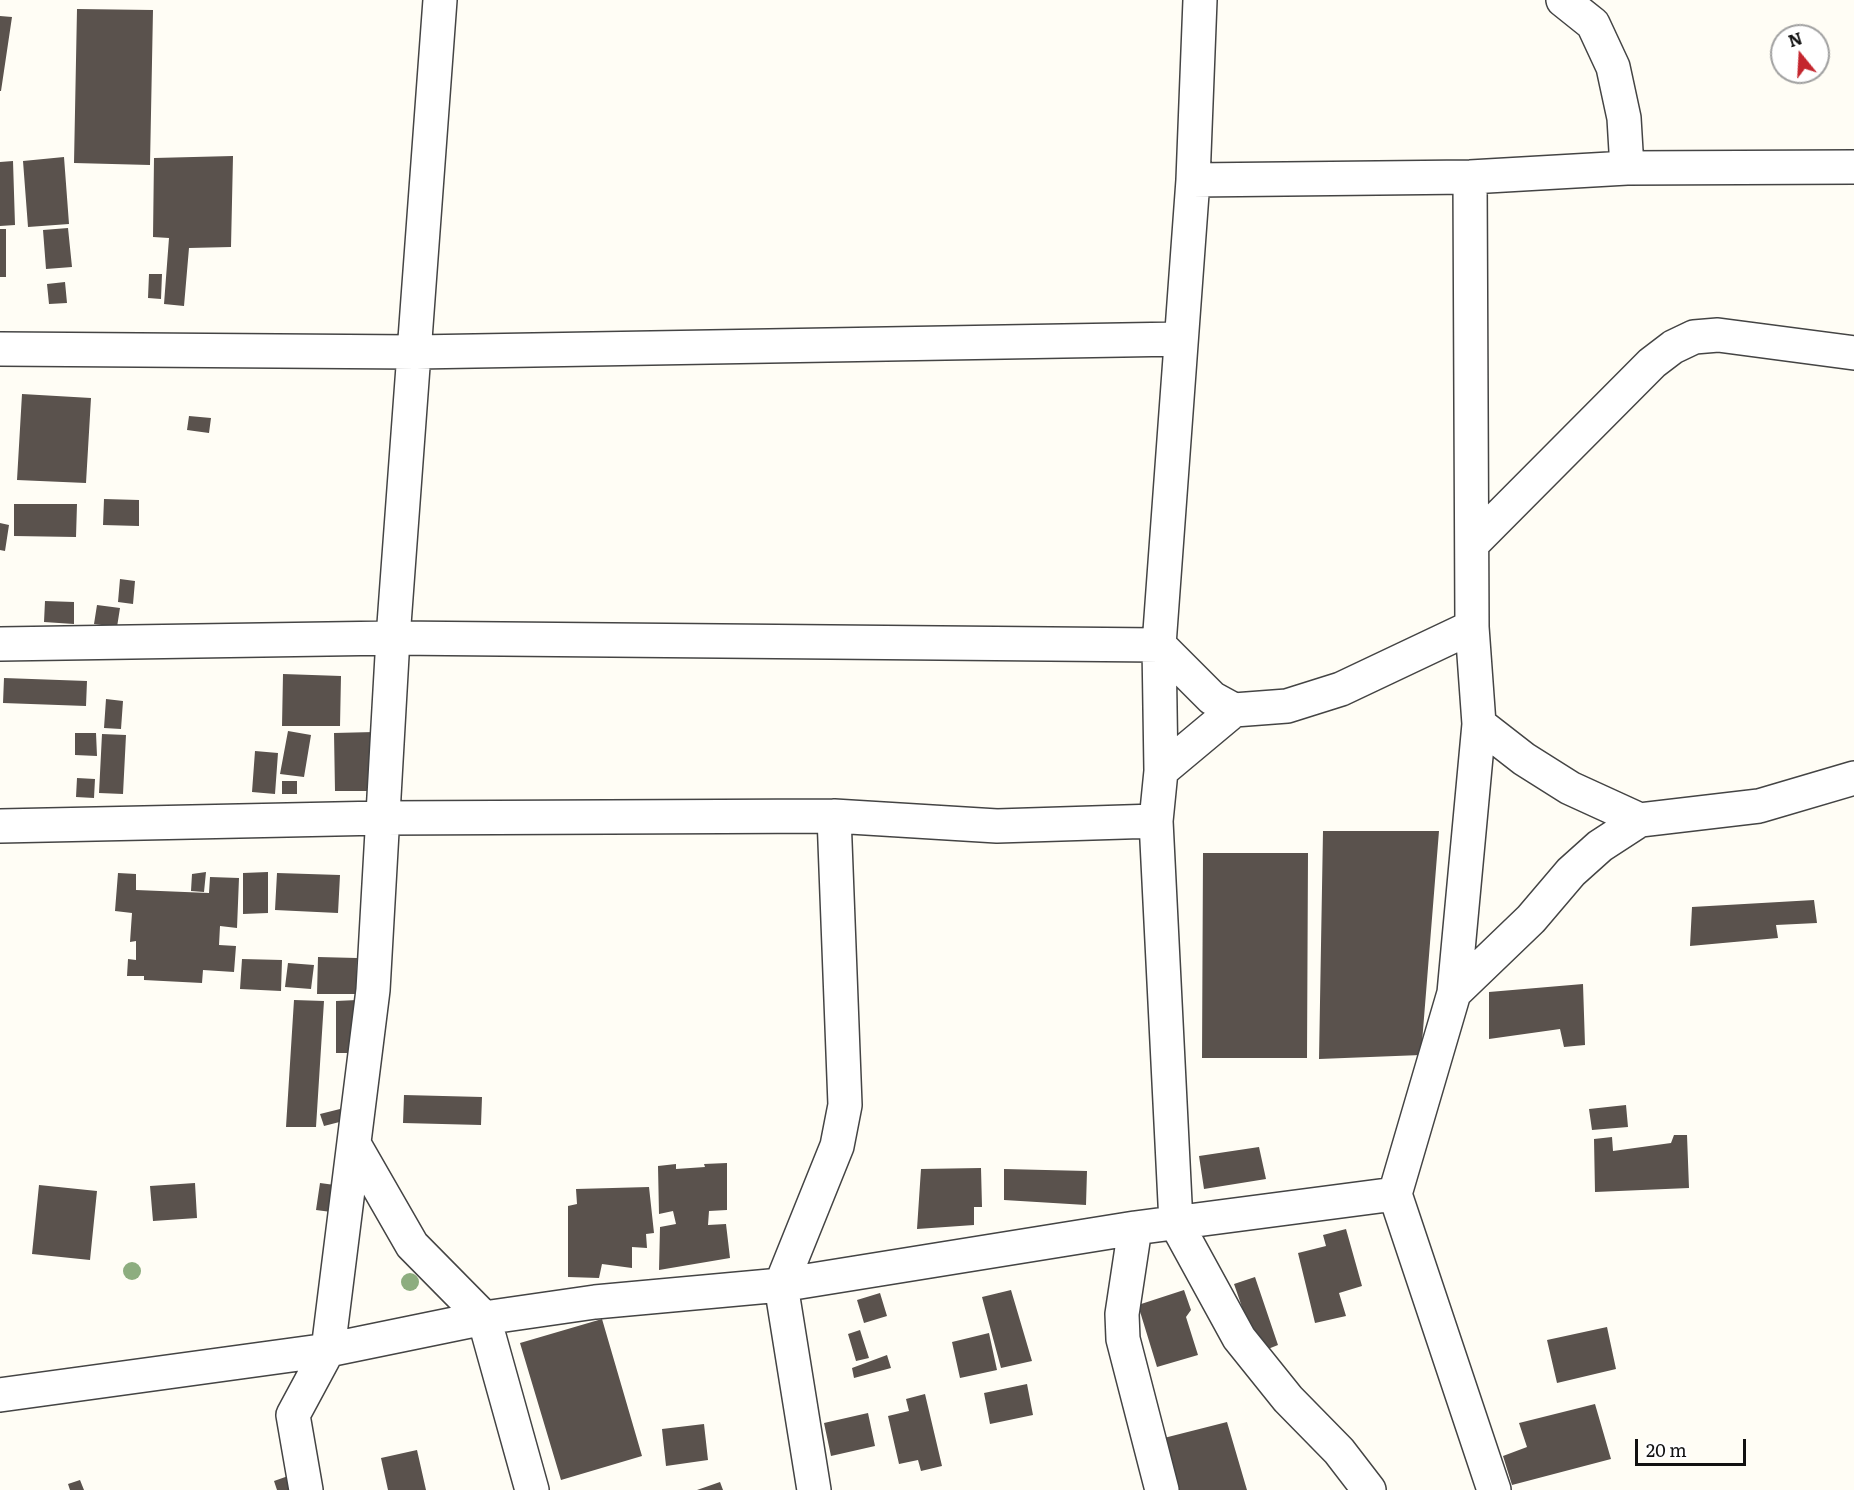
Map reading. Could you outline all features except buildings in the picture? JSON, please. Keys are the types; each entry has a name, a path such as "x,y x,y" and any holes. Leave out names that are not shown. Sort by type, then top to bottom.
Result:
{"street":[{"path":"306,1490 293,1415 328,1350 373,990 393,638 416,352 440,0"},
{"path":"1200,0 1193,180 1159,645 1161,771 1156,821 1176,1223 1239,1338 1288,1399 1339,1451 1369,1490"},
{"path":"1563,0 1593,24 1613,67 1624,118 1627,168"},
{"path":"1193,180 1470,177 1627,168 1854,167"},
{"path":"1470,177 1472,627 1479,724 1454,993 1395,1194 1494,1490"},
{"path":"1473,543 1645,371 1673,347 1694,337 1718,335 1854,353"},
{"path":"0,349 416,352 1180,339"},
{"path":"0,644 393,638 1159,645 1212,698 1234,710 1287,706 1341,689 1472,627"},
{"path":"1161,771 1234,710"},
{"path":"1479,724 1524,759 1570,788 1640,820"},
{"path":"1454,993 1531,919 1571,872 1600,846 1640,820 1759,806 1854,778"},
{"path":"814,1490 781,1285 837,1146 845,1105 834,816"},
{"path":"0,826 383,818 834,816 997,826 1156,821"},
{"path":"354,1144 412,1245 484,1318 532,1490"},
{"path":"0,1395 328,1350 484,1318 595,1302 781,1285 1135,1228 1395,1194"},
{"path":"1135,1228 1122,1314 1123,1339 1162,1490"}]}
